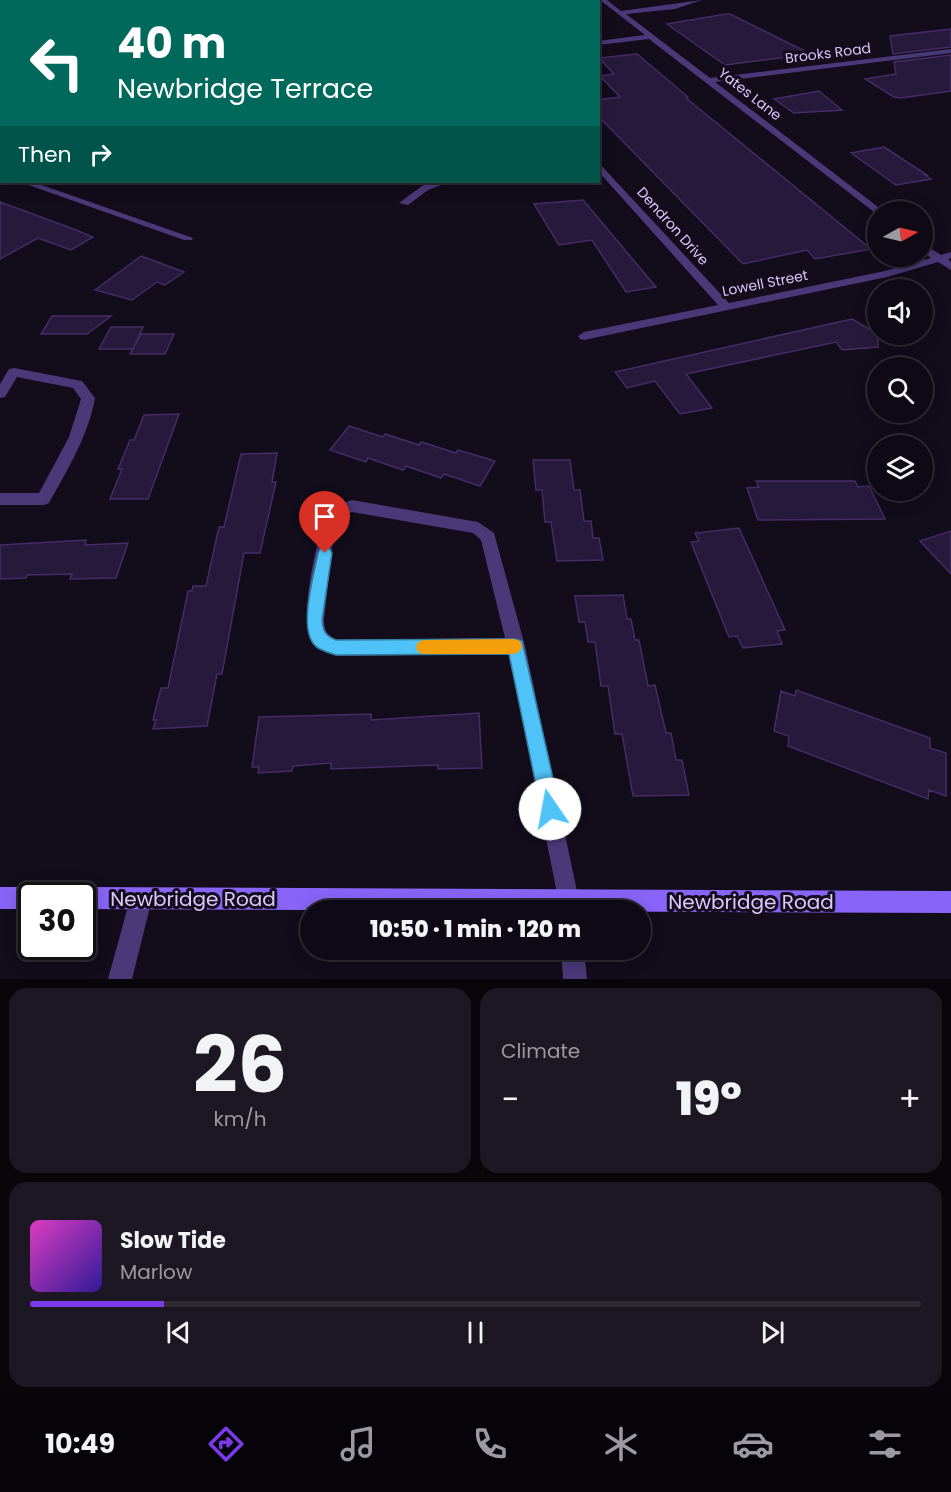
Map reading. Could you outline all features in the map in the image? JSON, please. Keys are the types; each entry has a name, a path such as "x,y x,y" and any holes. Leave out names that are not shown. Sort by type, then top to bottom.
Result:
{"street":[{"name":"Yates Lane","path":"603,0 867,204"},
{"path":"620,13 675,7 699,0"},
{"path":"600,43 650,37"},
{"name":"Brooks Road","path":"708,81 951,51"},
{"name":"Dendron Drive","path":"600,167 726,307"},
{"path":"28,183 188,237"},
{"path":"404,203 425,188 441,183"},
{"path":"933,254 951,267"},
{"name":"Lowell Street","path":"584,336 888,274 951,255"},
{"path":"0,394 14,372 77,384 88,398 87,410 80,428 44,499 0,499"},
{"path":"516,646 336,648 322,642 315,631 315,620 328,531 333,515 340,508 352,506 478,528 488,537 516,646 569,900"},
{"path":"0,898 18,898"},
{"name":"Newbridge Road","path":"96,898 300,902"},
{"path":"120,979 141,899"},
{"name":"Newbridge Road","path":"651,905 951,902"},
{"path":"574,960 575,979"}],"building":[{"path":"726,14 811,54 725,65 667,24"},
{"path":"951,29 951,47 893,54 890,36"},
{"path":"637,54 688,97 686,98 867,246 867,250 815,259 807,250 743,264 600,118 600,100 620,97 600,76 614,74 600,59"},
{"path":"951,55 951,91 901,98 894,97 865,79 896,74 894,62"},
{"path":"819,91 842,110 794,113 774,99"},
{"path":"884,147 931,179 896,185 851,153"},
{"path":"583,200 656,287 626,292 592,240 559,245 534,204"},
{"path":"0,202 93,237 71,250 38,238 0,259"},
{"path":"141,256 184,272 165,285 157,282 132,300 95,290"},
{"path":"52,316 111,316 87,334 41,334"},
{"path":"852,319 867,328 867,345 878,345 878,347 842,350 836,342 686,374 712,408 680,414 655,381 627,388 615,372"},
{"path":"111,327 143,327 133,349 99,349"},
{"path":"141,334 174,334 165,354 130,354"},
{"path":"179,414 148,499 110,499 122,469 118,469 130,440 134,440 144,415"},
{"path":"349,426 383,437 385,434 419,445 421,442 456,453 458,450 495,461 480,486 444,474 441,478 406,466 403,470 368,458 366,462 330,450"},
{"path":"277,453 272,482 276,482 260,553 244,553 222,674 217,674 207,726 153,729 161,688 168,688 188,591 192,591 193,586 206,586 219,527 224,527 241,454"},
{"path":"533,460 570,460 574,490 580,490 584,521 591,521 593,538 599,538 603,560 557,561 551,522 545,522 542,490 536,490"},
{"path":"756,481 855,481 858,487 867,486 867,501 876,501 885,519 758,520 747,488 759,487"},
{"path":"739,528 785,630 777,631 782,644 743,648 737,636 729,637 691,542 699,541 695,533"},
{"path":"951,531 951,574 920,541"},
{"path":"86,540 85,545 128,543 116,578 70,579 72,574 27,575 26,578 0,579 0,545"},
{"path":"623,595 627,619 631,619 635,640 639,640 648,686 655,685 666,733 671,733 676,760 682,760 689,795 633,796 622,734 615,734 608,686 601,686 595,642 588,642 585,622 579,622 575,596"},
{"path":"796,690 930,738 930,748 946,753 946,796 929,790 928,799 788,746 789,736 774,731 781,691 795,696"},
{"path":"479,713 482,768 438,769 438,765 331,769 331,763 293,766 292,771 258,773 259,767 252,767 259,717 371,714 371,720"}],"slow traffic":[{"path":"424,647 514,646"}],"route":[{"path":"325,553 315,620 315,631 322,642 336,648 516,646 550,809"}]}
